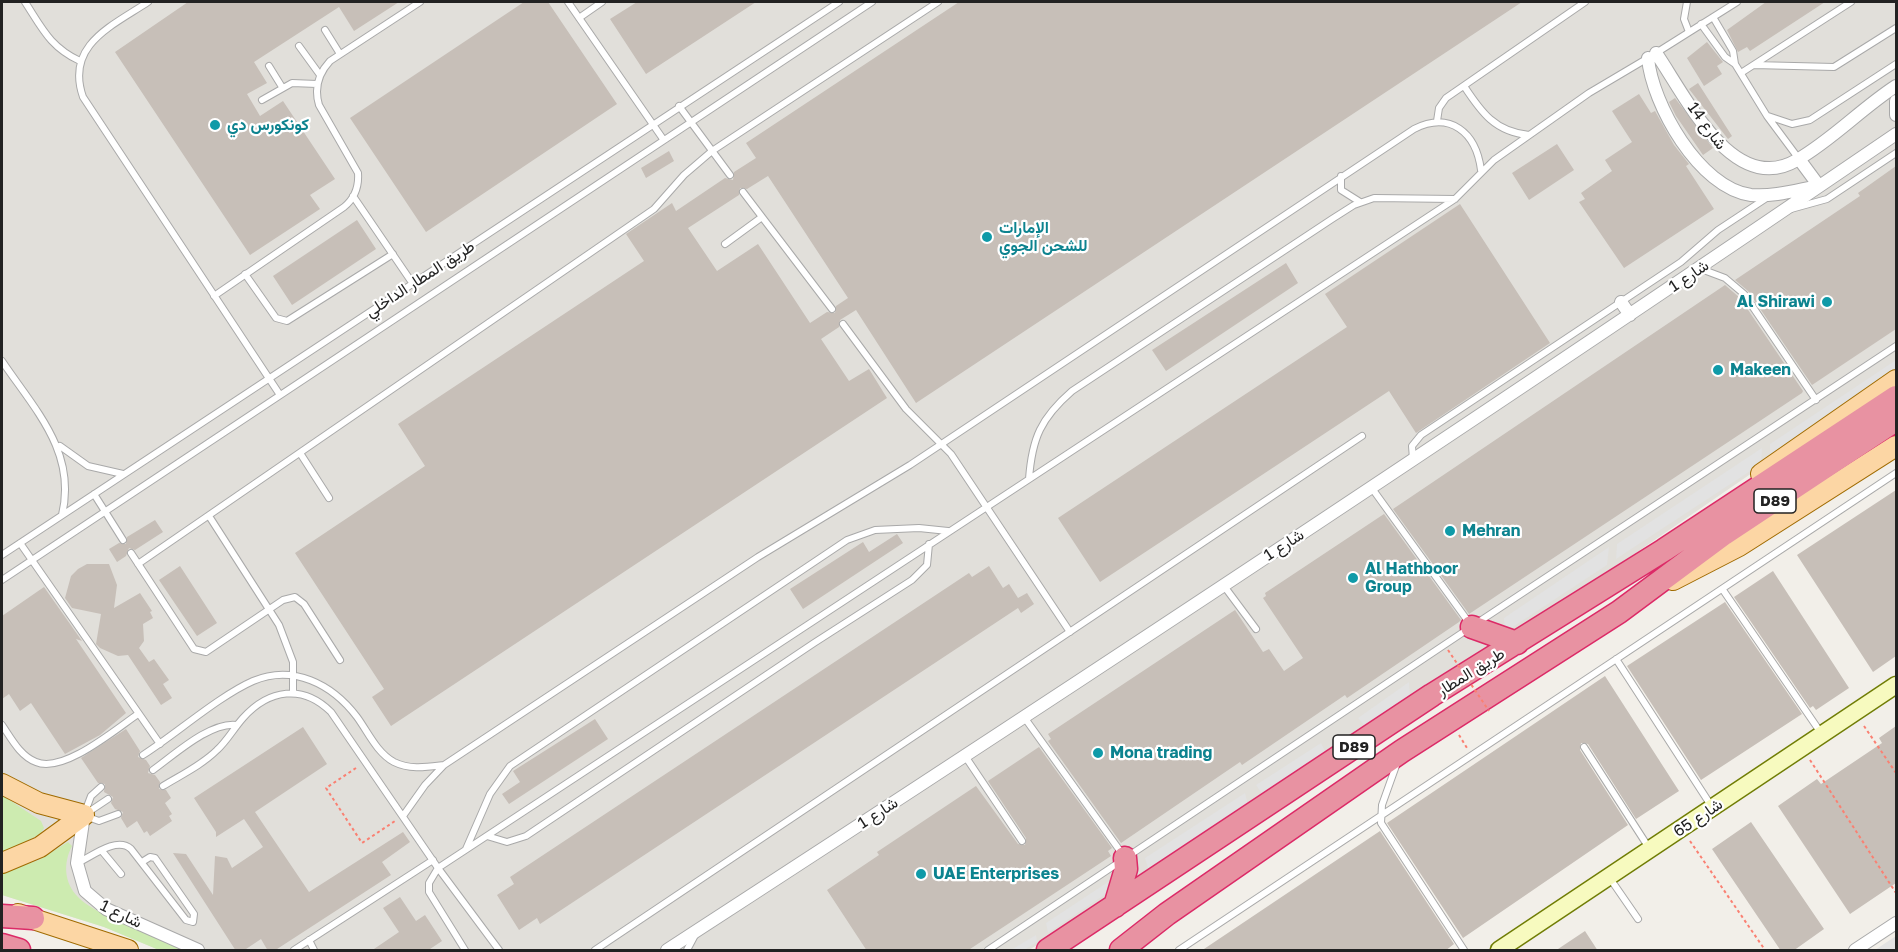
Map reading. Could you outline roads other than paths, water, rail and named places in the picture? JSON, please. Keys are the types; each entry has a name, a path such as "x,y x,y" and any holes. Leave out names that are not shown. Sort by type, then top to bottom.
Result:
{"highway":[{"name":"طريق المطار","path":"1048,951 1432,695 1664,550 1896,398"},
{"name":"طريق المطار","path":"1100,951 1127,945 1402,751 1586,634 1656,586 1724,534 1896,420"},
{"path":"1472,627 1517,643"},
{"path":"1115,906 1126,870 1125,858"},
{"path":"2,916 33,918"},
{"path":"2,945 19,951"}],"main road":[{"path":"1664,550 1690,526 1896,380"},
{"path":"1656,586 1680,577 1739,546 1896,446"},
{"path":"2,784 39,803 84,815"},
{"path":"2,863 40,847 84,815"},
{"path":"2,909 128,951"}],"street":[{"name":"شارع 14","path":"1652,55 1728,154 1748,165 1768,168 1779,168 1799,159 1896,86"},
{"path":"1652,55 1656,95 1704,170 1733,190 1749,195 1772,195 1820,186 1799,159"},
{"path":"1896,101 1896,115"},
{"name":"شارع 1","path":"667,951 1224,585 1630,315 1896,134"},
{"path":"1621,302 1630,315"},
{"name":"شارع 65","path":"1499,951 1896,685"},
{"name":"شارع 1","path":"84,815 77,863 85,891 94,902 198,951"},
{"path":"1855,951 1896,923"}],"lane":[{"path":"25,2 51,42 63,53 80,61"},
{"path":"148,2 95,38 80,61 78,79 82,97 280,395"},
{"path":"214,296 344,207 353,196 358,173 317,98 317,84 320,75 340,54 420,2"},
{"path":"568,2 663,139"},
{"path":"579,18 602,2"},
{"name":"طريق المطار الداخلي","path":"2,555 839,2"},
{"path":"2,580 872,2"},
{"path":"138,564 654,209 684,175 712,151 938,2"},
{"path":"1437,121 1442,102 1585,2"},
{"path":"1687,2 1684,19 1689,32"},
{"path":"465,951 429,892 429,883 438,868 1455,199 1481,170 1589,93 1737,2"},
{"path":"1741,73 1851,2"},
{"path":"1713,17 1733,51 1735,64"},
{"path":"1701,24 1725,57 1735,64 1767,116 1799,159"},
{"path":"1754,65 1834,67 1896,28"},
{"path":"325,30 340,54"},
{"path":"299,46 320,75"},
{"path":"1767,116 1792,124 1810,120 1896,64"},
{"path":"269,66 282,87"},
{"path":"262,100 282,87 300,81 317,84"},
{"path":"1464,86 1490,120 1508,131 1530,135"},
{"path":"679,106 730,175"},
{"path":"403,816 425,785 444,765 758,557 910,465 941,442 1414,129 1437,121 1447,122 1467,136 1479,157 1481,170"},
{"path":"1785,210 1827,199 1896,153"},
{"path":"1341,176 1339,183 1341,190 1360,202"},
{"path":"743,192 832,309"},
{"path":"1413,459 1412,446 1421,435 1689,256 1718,230 1772,195"},
{"path":"353,196 413,284"},
{"path":"1029,479 1031,455 1038,430 1053,408 1072,391 1360,202 1374,198 1455,199"},
{"path":"725,244 762,217"},
{"path":"245,274 276,318 287,321 393,254"},
{"path":"1700,268 1725,278 1744,294 1816,400"},
{"path":"843,324 906,409 941,442 1070,632"},
{"path":"988,951 1896,346"},
{"path":"2,361 57,444 66,479 62,515"},
{"path":"595,951 1362,436"},
{"path":"57,444 88,465 124,474"},
{"path":"300,453 330,498"},
{"path":"1179,951 1896,473"},
{"path":"1371,487 1472,627"},
{"path":"94,494 123,540"},
{"path":"209,516 269,609 290,650 294,675 293,693"},
{"path":"466,849 489,794 510,766 777,586 857,535 875,530 919,528 949,531"},
{"path":"20,543 159,744"},
{"path":"487,836 507,842 526,836 912,580 927,565 929,543"},
{"path":"131,553 189,644 200,652 206,652 289,597 300,600 340,660"},
{"path":"1224,585 1256,629"},
{"path":"1723,590 1822,735"},
{"path":"1616,659 1712,808"},
{"path":"143,755 252,682 276,675 294,675 315,682 336,694 355,715 381,751 396,763 416,767 444,765"},
{"path":"163,786 213,754 237,725 266,698 275,694 293,693 314,698 324,705 366,761 438,868 499,951"},
{"path":"2,725 27,757 36,762 57,764 138,714"},
{"path":"1024,717 1125,858"},
{"path":"153,770 213,729 224,725 237,725"},
{"path":"1584,747 1650,849"},
{"path":"1402,751 1380,818 1383,828 1464,951"},
{"path":"965,756 1022,841"},
{"path":"84,815 87,802 101,787"},
{"path":"84,815 108,799"},
{"path":"84,815 99,821 118,814"},
{"path":"77,863 116,844 125,844 186,920 193,922 194,914 157,860 150,857 141,862"},
{"path":"102,851 122,874"},
{"path":"294,951 433,860"},
{"path":"1608,876 1638,919"},
{"path":"687,951 698,930"},
{"path":"309,940 314,951"}],"place":[{"name":"كونكورس دي","path":"215,125"},
{"name":"الإمارات للشحن الجوي","path":"987,237"},
{"name":"Al Shirawi","path":"1827,302"},
{"name":"Makeen","path":"1718,370"},
{"name":"Mehran","path":"1450,531"},
{"name":"Al Hathboor Group","path":"1353,578"},
{"name":"Mona trading","path":"1098,753"},
{"name":"UAE Enterprises","path":"921,874"}]}
